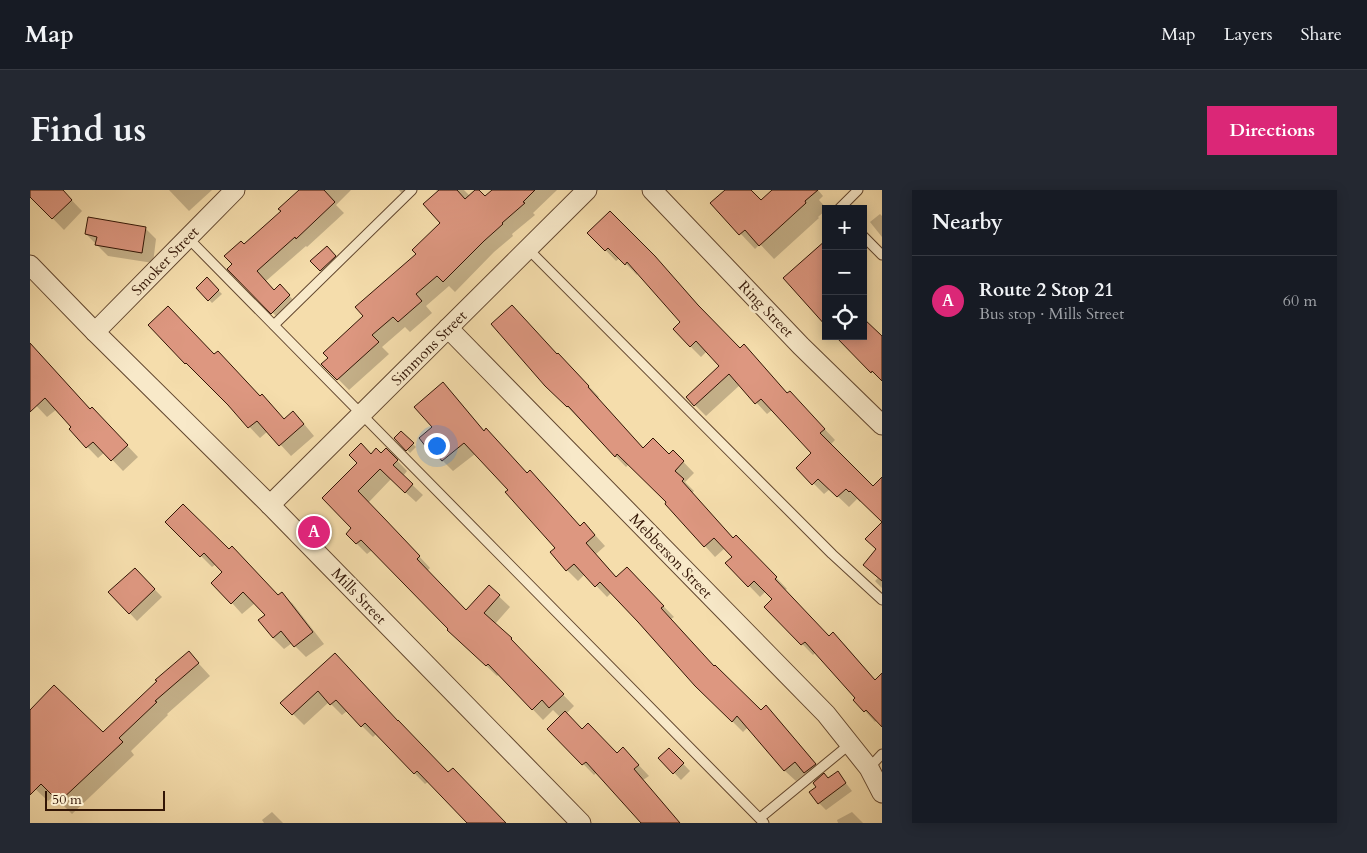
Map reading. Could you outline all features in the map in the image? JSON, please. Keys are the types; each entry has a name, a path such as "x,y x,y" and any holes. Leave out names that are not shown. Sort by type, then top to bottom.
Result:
{"street":[{"name":"Smoker Street","path":"95,332 235,190"},
{"name":"Simmons Street","path":"270,505 587,190"},
{"name":"Ring Street","path":"652,190 801,346 882,425"},
{"name":"Mills Street","path":"30,265 270,505 581,823"},
{"name":"Mebberson Street","path":"448,328 826,714 869,768 882,794"}],"lane":[{"path":"274,325 412,190"},
{"path":"843,205 858,190"},
{"path":"188,238 762,821 850,744"},
{"path":"867,240 882,255"},
{"path":"528,249 832,554 882,600"},
{"path":"869,768 882,754"}],"building":[{"path":"30,190 63,190 72,200 52,219 30,197"},
{"path":"299,190 324,190 335,202 296,239 295,237 257,271 274,290 280,284 290,295 271,314 227,269 232,264 224,256 241,241 244,244 281,211 278,209"},
{"path":"439,190 457,190 465,199 475,190 479,190 485,196 492,190 535,190 523,202 525,203 502,223 443,282 437,276 416,294 422,301 398,322 393,317 372,335 379,342 337,380 321,364 328,358 323,353 363,316 355,307 416,254 412,250 440,223 423,204"},
{"path":"725,190 751,190 761,200 772,190 818,190 759,246 745,230 739,235 710,203"},
{"path":"610,211 655,256 698,305 740,348 744,344 787,393 790,391 825,429 820,433 873,486 882,477 882,522 850,491 846,489 837,497 818,479 812,485 796,468 811,453 761,399 755,404 729,374 694,406 686,397 719,366 696,341 690,347 673,329 680,322 627,262 625,265 608,248 605,251 587,233"},
{"path":"88,217 146,227 142,253 95,245 97,237 85,234"},
{"path":"822,244 822,322 783,278"},
{"path":"327,246 336,256 320,271 310,261"},
{"path":"207,277 219,290 208,301 196,288"},
{"path":"512,305 589,386 643,448 653,438 669,454 673,450 684,461 675,471 684,479 682,481 733,538 736,535 777,577 775,579 829,636 833,632 875,680 882,673 882,727 866,710 864,712 853,700 855,698 805,642 801,645 764,607 772,599 754,581 748,587 725,563 732,557 714,538 704,547 665,504 666,502 617,454 615,457 568,406 545,386 491,324"},
{"path":"168,306 214,354 218,351 260,396 262,394 284,419 293,411 304,424 279,446 257,421 248,428 228,405 148,325"},
{"path":"867,322 882,336 882,381 872,371 871,373 839,340 867,340"},
{"path":"30,343 90,409 92,407 128,445 111,461 93,442 86,448 69,429 71,427 45,398 30,412"},
{"path":"443,382 484,431 486,428 527,473 530,470 580,526 584,522 595,535 586,543 616,577 627,567 664,606 661,608 714,666 761,710 766,705 816,764 804,773 795,762 784,771 737,716 732,722 695,686 600,582 595,587 574,564 566,571 550,552 555,548 505,492 508,490 464,443 442,461 433,450 430,452 419,438 432,427 414,407"},
{"path":"401,431 414,443 406,451 394,438"},
{"path":"361,443 371,454 376,448 381,453 386,448 398,460 393,465 413,484 405,493 380,469 358,491 420,556 417,559 466,610 489,585 500,595 484,613 512,638 564,694 549,708 542,700 532,710 488,664 486,666 447,630 361,540 356,544 346,534 351,528 322,498 357,463 349,455"},
{"path":"183,504 229,549 232,546 278,595 282,592 313,632 294,647 281,631 273,638 258,620 265,615 243,592 231,604 211,583 222,572 204,553 200,557 165,522"},
{"path":"882,522 882,581 863,565 876,549 865,539"},
{"path":"135,568 155,589 129,614 108,592"},
{"path":"189,651 199,663 155,701 157,702 119,738 123,742 59,802 41,784 30,795 30,710 54,685 103,732 157,681 155,680"},
{"path":"335,653 448,772 453,768 506,823 467,823 417,771 414,774 365,723 361,727 336,700 330,705 318,691 292,715 280,703"},
{"path":"565,711 582,729 588,723 617,753 623,747 639,765 634,769 680,823 641,823 586,762 582,765 547,729"},
{"path":"669,748 684,763 673,774 658,758"},
{"path":"838,771 846,783 818,804 809,792 816,787 813,783 824,773 828,778"}],"place":[{"name":"Route 2 Stop 21","path":"314,532"}]}
